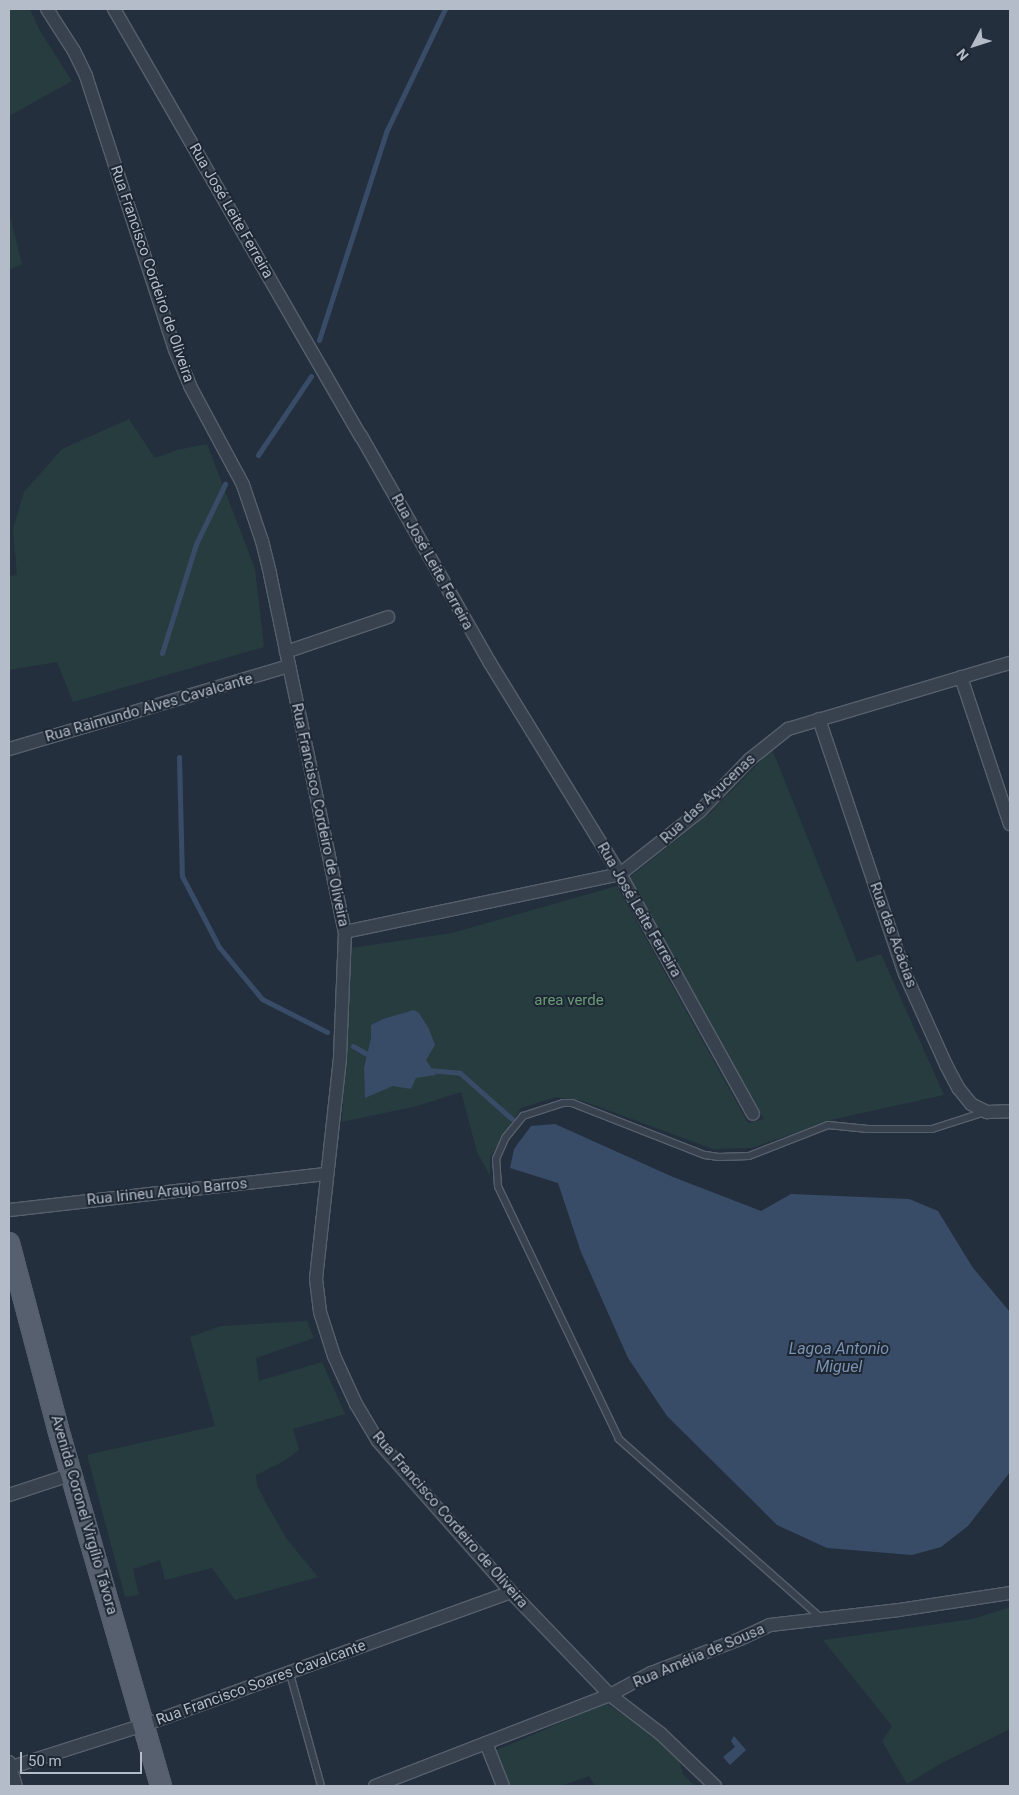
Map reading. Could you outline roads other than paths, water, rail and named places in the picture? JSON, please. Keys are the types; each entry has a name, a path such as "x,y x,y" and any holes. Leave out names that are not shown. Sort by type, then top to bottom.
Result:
{"main road":[{"name":"Avenida Coronel Virgílio Távora","path":"9,1243 58,1429 73,1474 161,1786"}],"street":[{"name":"Rua Francisco Cordeiro de Oliveira","path":"47,9 74,51 86,76 175,350 190,386 234,465 252,507 264,549 289,666 345,932 340,1058 316,1279 320,1312 334,1356 356,1404 378,1441 511,1592 610,1695 661,1734 715,1786"},
{"name":"Rua José Leite Ferreira","path":"114,9 490,663 620,874 753,1114"},
{"path":"286,652 388,617"},
{"name":"Rua das Açucenas","path":"345,932 620,874 700,811 733,776 775,737 788,729 1010,663"},
{"name":"Rua Raimundo Alves Cavalcante","path":"9,749 289,666"},
{"path":"961,677 1010,824"},
{"name":"Rua das Acácias","path":"819,719 905,974 946,1065 959,1089 972,1104 987,1112"},
{"path":"987,1112 1010,1111"},
{"name":"Rua Irineu Araujo Barros","path":"9,1210 326,1174"},
{"path":"9,1495 73,1474"},
{"name":"Rua Francisco Soares Cavalcante","path":"9,1765 144,1726 511,1592"},
{"name":"Rua Amélia de Sousa","path":"375,1786 610,1695 651,1673 740,1639 770,1625 899,1610 1010,1593"},
{"path":"486,1743 503,1786"},
{"path":"9,1765 16,1786"}],"lane":[{"path":"821,1618 620,1439 498,1186 496,1159 506,1137 523,1116 563,1103 572,1104 705,1155 719,1157 749,1156 828,1125 868,1129 932,1129 987,1112"},
{"path":"290,1674 321,1786"}],"water":[{"path":"414,1010 419,1013 429,1029 435,1045 426,1060 436,1075 416,1078 411,1089 393,1086 365,1098 364,1068 371,1038 371,1025 383,1019"},
{"name":"Lagoa Antonio Miguel","path":"555,1124 673,1177 761,1211 791,1194 909,1199 938,1211 973,1268 1010,1312 1010,1472 968,1526 941,1547 912,1555 827,1548 777,1525 667,1416 628,1358 581,1252 558,1183 510,1168 514,1149 531,1126"},
{"path":"734,1736 746,1750 730,1765 723,1757 735,1747 731,1741"}],"waterway":[{"path":"319,340 387,130 445,9"},
{"path":"258,455 311,376"},
{"path":"162,653 196,544 225,484"},
{"path":"179,757 182,876 219,947 262,999 327,1032"},
{"path":"353,1046 372,1057"},
{"path":"428,1070 460,1073 512,1119"}],"park label":[{"name":"area verde","path":"569,1001"}]}
